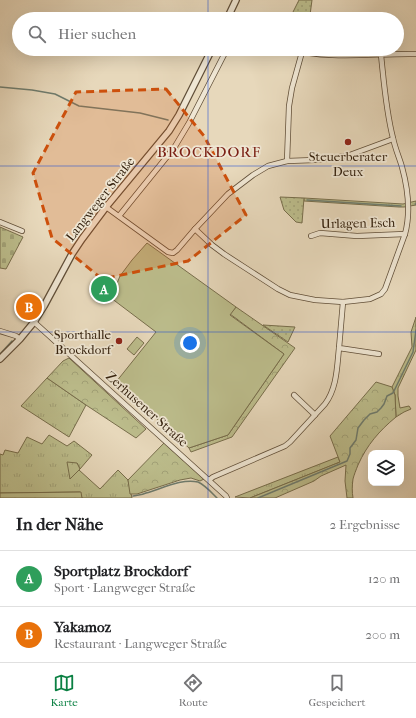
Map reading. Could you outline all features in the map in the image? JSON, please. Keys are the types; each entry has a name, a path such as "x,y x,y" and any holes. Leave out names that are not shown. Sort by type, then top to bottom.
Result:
{"street":[{"path":"230,12 236,0"},
{"path":"404,54 416,54"},
{"name":"Langweger Straße","path":"0,359 34,322 78,244 106,207 169,131 179,115 208,56"},
{"path":"119,216 178,142 223,56"},
{"path":"287,161 289,106 292,88 301,56"},
{"name":"Urlagen Esch","path":"195,229 224,254 278,290 290,295 315,300 343,302 370,299 381,294 385,289 405,234 408,206 407,187 393,139 387,110 381,56"},
{"path":"106,207 168,252 173,253 228,194 241,183 268,166 287,161 315,160 347,156 393,139"},
{"path":"0,222 22,231"},
{"name":"Urlagen Esch","path":"311,236 320,233 357,236 405,234"},
{"path":"209,480 285,446 330,398 337,372 343,302"},
{"name":"Zerhusener Straße","path":"34,322 227,498"},
{"path":"0,331 16,336 20,339"},
{"path":"339,348 379,354"},
{"path":"294,395 315,415"}],"highlighted area":[{"path":"166,89 204,136 246,215 188,261 102,279 52,238 33,173 76,92"}],"green space":[{"path":"299,0 312,0 310,12 293,12"},
{"path":"280,197 304,198 302,223 296,222 284,210"},
{"path":"304,198 403,204 416,201 416,205 399,207 304,201"},
{"path":"0,227 23,237 6,269 0,268"},
{"path":"147,243 236,307 230,315 284,354 228,435 189,448 116,382 156,332 111,298 120,276"},
{"path":"236,307 295,348 232,437 191,452 189,448 228,435 284,354 230,314"},
{"path":"416,317 416,350 398,388 400,408 409,406 411,409 396,417 395,395 392,387 412,347 411,332"},
{"path":"263,325 295,327 288,342"},
{"path":"137,337 144,343 134,355 127,349"},
{"path":"69,358 146,429 136,438 47,378 63,361"},
{"path":"47,378 86,405 69,437 21,406"},
{"path":"376,382 392,387 395,395 396,417 384,428 365,451 353,479 353,498 347,498 345,481 346,465 275,498 250,498 340,462 330,436"},
{"path":"49,435 67,446 74,441 92,455 80,469 77,463 70,479 79,470 100,489 118,470 128,480 132,498 82,498 80,492 0,493 0,454 3,455 5,450 18,453 27,437 42,444"},
{"path":"164,443 204,479 200,481 191,478 180,480 137,494 130,494 128,480"},
{"path":"338,457 340,462 250,498 235,497"},
{"path":"67,462 77,463 80,469 70,479"},
{"path":"81,492 82,498 0,498 0,493"}],"waterway":[{"path":"0,87 55,94 79,106 140,113 168,120"},
{"path":"307,200 401,206"},
{"path":"258,498 347,461 350,454 350,448 356,440 358,428 370,414 377,412 384,404 387,396 393,393 413,352 416,330"},
{"path":"0,354 12,341"},
{"path":"133,496 172,484 192,481 203,485 217,498"}],"place":[{"name":"Steuerberater Deux","path":"348,142"},
{"name":"Sportplatz Brockdorf","path":"104,289"},
{"name":"Yakamoz","path":"29,307"},
{"name":"Sporthalle Brockdorf","path":"119,341"}],"district":[{"name":"BROCKDORF","path":"209,152"}]}
